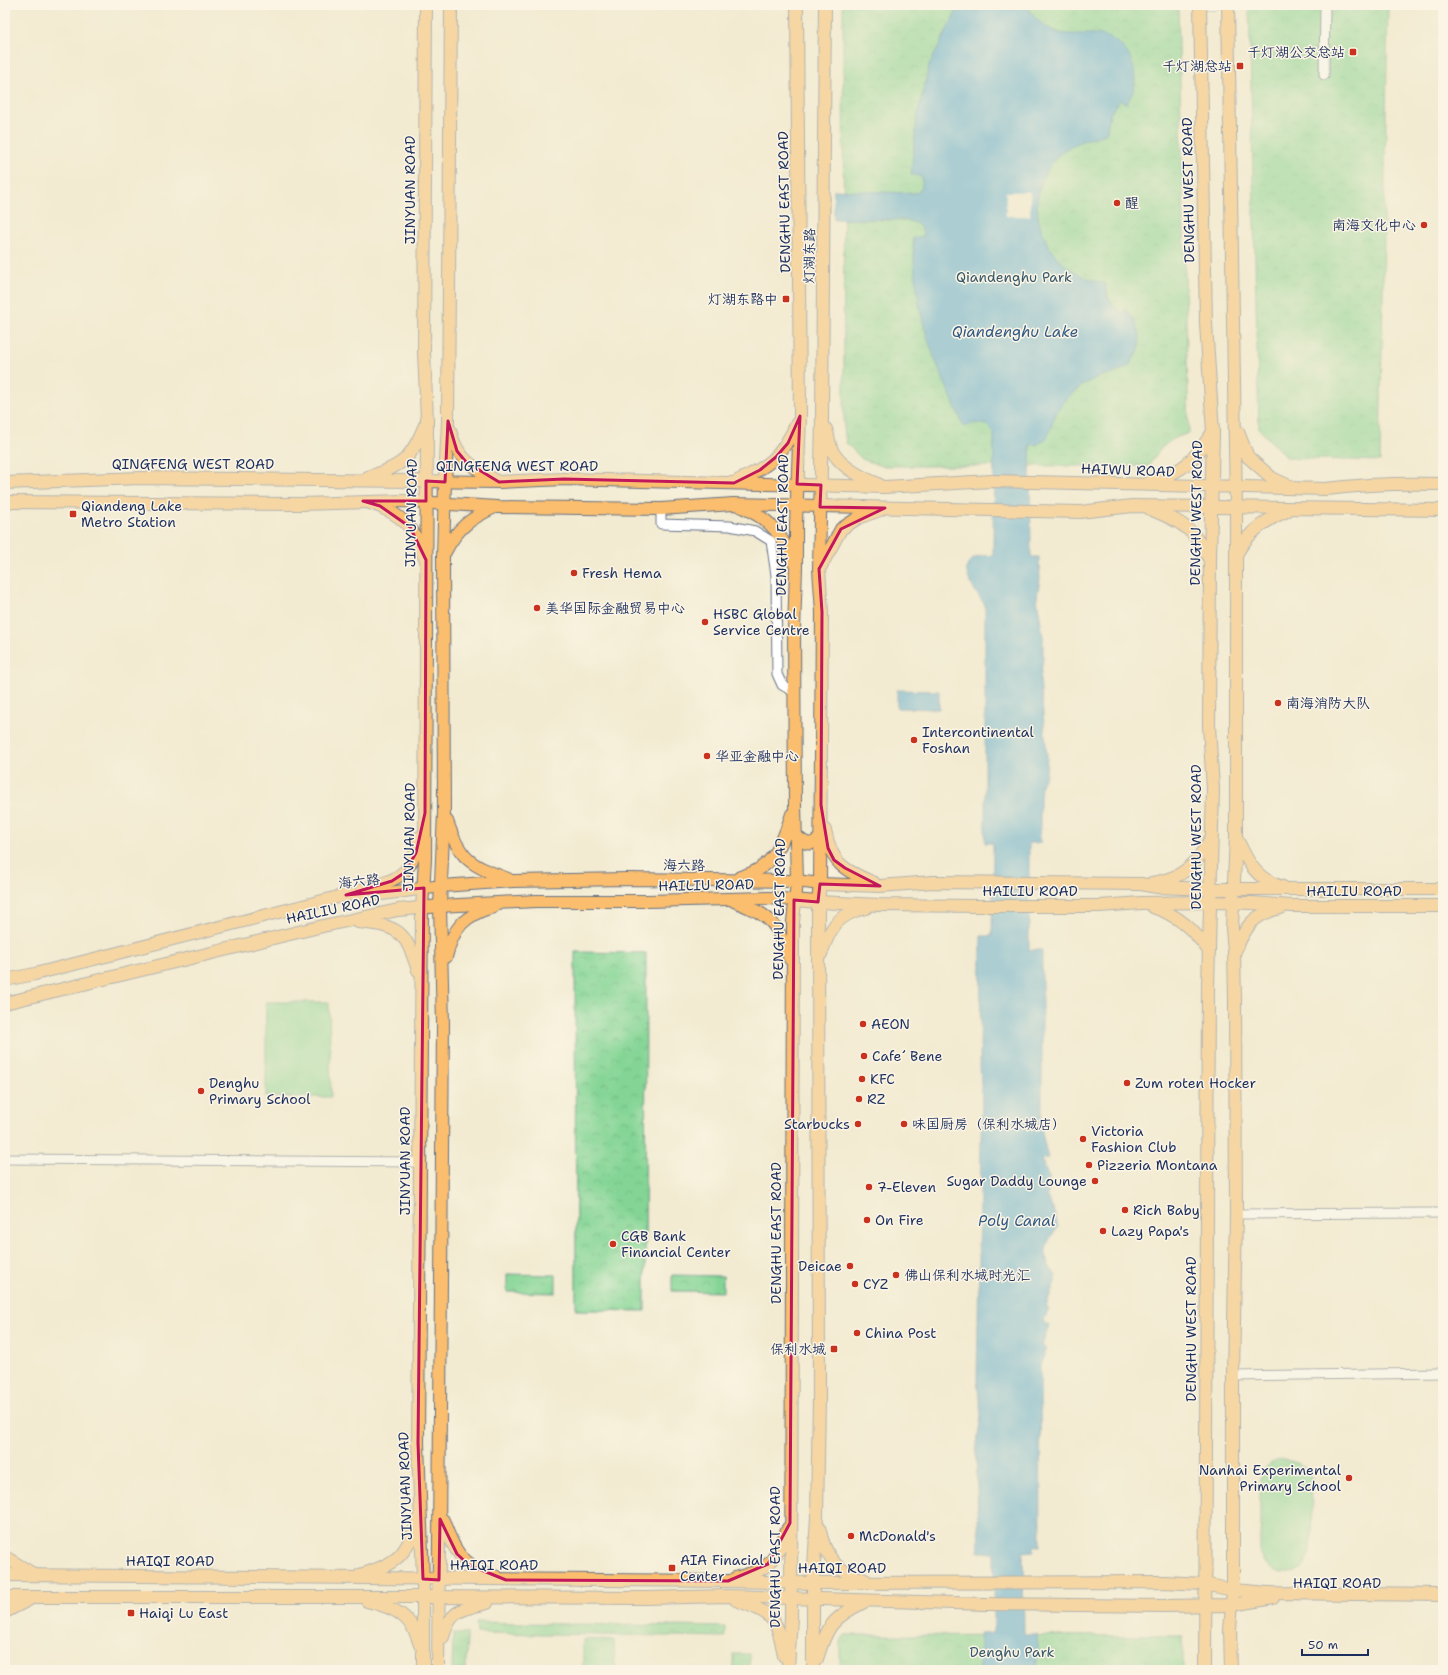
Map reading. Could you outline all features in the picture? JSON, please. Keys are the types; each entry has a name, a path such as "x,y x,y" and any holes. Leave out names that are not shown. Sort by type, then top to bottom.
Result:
{"main road":[{"name":"JINYUAN ROAD","path":"423,1670 423,1597 418,1444 422,908 424,888 425,813 427,420 424,352 426,5"},
{"path":"438,1670 443,1031 440,906 444,812 443,557 445,502 444,482 448,421 451,5"},
{"name":"DENGHU EAST ROAD","path":"787,1670 791,1617 792,964 794,900 797,881 794,692 796,505 800,416 797,5"},
{"name":"灯湖东路","path":"820,507 825,5"},
{"name":"DENGHU WEST ROAD","path":"1200,5 1206,323 1213,432 1210,560 1209,726 1213,789 1209,951 1205,1421 1206,1560 1204,1584 1204,1670"},
{"path":"1228,5 1236,508 1236,835 1232,902 1234,952 1236,1214 1233,1376 1233,1590 1230,1630 1230,1670"},
{"path":"734,483 760,470 776,457 788,443 800,416"},
{"path":"822,417 832,449 842,462 849,469 864,478 884,487"},
{"path":"359,481 388,471 402,462 419,439 427,420"},
{"path":"448,421 452,439 457,450 466,462 499,482"},
{"path":"1235,426 1248,457 1272,478 1294,488"},
{"path":"1142,485 1172,474 1188,465 1213,432"},
{"name":"QINGFENG WEST ROAD","path":"7,482 142,478 444,482 499,482 564,479 884,487"},
{"name":"HAIWU ROAD","path":"884,487 992,481 1326,489 1355,485 1401,483 1443,484"},
{"path":"363,501 380,506 395,515 410,528 426,560"},
{"path":"8,503 301,504 363,501 426,501 497,507 661,509 733,504 1080,512 1132,506 1443,510"},
{"path":"733,504 756,514 769,522 784,541 796,567"},
{"path":"1143,506 1176,520 1187,527 1199,540 1210,560"},
{"path":"443,557 451,541 461,527 478,515 497,507"},
{"path":"814,1670 813,1583 817,1517 819,1399 818,902 820,884 822,612 819,569 820,507"},
{"path":"819,569 841,529 858,518 885,508"},
{"path":"1235,558 1241,545 1256,528 1273,517 1293,509"},
{"path":"726,880 752,874 777,854 795,805"},
{"path":"820,805 828,848 834,860 850,872 880,886"},
{"path":"444,812 453,838 460,852 476,867 513,881"},
{"path":"346,895 392,881 404,872 411,864 416,853 425,813"},
{"path":"1142,884 1160,882 1174,877 1188,869 1198,860 1212,835"},
{"path":"1236,835 1248,863 1260,876 1273,884 1293,889"},
{"path":"796,836 803,842 809,844 814,843 820,838"},
{"name":"海六路","path":"5,980 36,974 346,895 381,894 442,886 513,881 627,879 797,881"},
{"name":"HAILIU ROAD","path":"797,881 820,884 880,886 933,882 978,882 1142,884 1157,887 1211,889 1443,889"},
{"name":"HAILIU ROAD","path":"5,1003 345,921 398,910 440,906 509,902 769,898 880,905 1099,906 1232,902 1292,906 1443,906"},
{"path":"727,899 759,911 772,921 781,936 792,964"},
{"path":"442,978 450,940 458,927 470,916 509,902"},
{"path":"1142,904 1167,911 1182,921 1191,928 1209,951"},
{"path":"818,963 832,928 841,917 854,910 880,905"},
{"path":"1234,952 1249,924 1260,915 1269,911 1292,906"},
{"path":"345,921 379,924 392,928 403,936 410,948 422,979"},
{"path":"349,1578 384,1568 395,1561 404,1551 412,1538 421,1511"},
{"path":"440,1511 457,1554 469,1565 506,1580"},
{"path":"817,1517 822,1540 833,1562 848,1574 878,1583"},
{"path":"728,1580 756,1571 768,1564 781,1545 790,1523"},
{"path":"5,1557 36,1575"},
{"name":"HAIQI ROAD","path":"5,1575 439,1580 728,1580 813,1583 1038,1582 1204,1584 1233,1590 1276,1593 1443,1595"},
{"path":"5,1612 37,1596"},
{"path":"727,1596 756,1607 774,1621 780,1632 787,1670"},
{"path":"5,1597 646,1598 727,1596 866,1601"},
{"path":"348,1597 389,1607 400,1614 410,1623 417,1635 423,1656"},
{"path":"439,1656 446,1624 455,1613 470,1607 505,1598"},
{"name":"HAIQI ROAD","path":"866,1601 1037,1605 1232,1605 1274,1598 1443,1599"},
{"path":"814,1670 824,1636 831,1624 848,1610 866,1601"}],"street":[{"path":"1200,5 1213,5"},
{"path":"1324,75 1325,5"},
{"path":"661,509 661,524 730,526 755,531 771,541 776,575 777,674 782,685 794,692"},
{"path":"5,1159 420,1162"},
{"path":"1236,1214 1443,1213"},
{"path":"1233,1376 1443,1373"}],"highlighted area":[{"path":"800,416 797,484 821,485 820,507 885,508 841,529 819,569 822,612 821,805 828,848 834,860 845,868 880,886 820,884 818,902 794,900 790,1523 768,1564 728,1581 506,1580 469,1565 457,1554 440,1519 439,1580 423,1579 418,1443 424,888 346,895 392,881 404,873 416,853 425,813 426,560 410,527 380,506 363,501 426,501 426,481 445,482 448,421 457,451 466,462 499,482 564,479 734,483 760,470 776,457 788,443"}],"green space":[{"name":"Qiandenghu Park","path":"843,5 1178,5 1189,433 1175,438 1165,445 1157,453 1149,466 882,466 862,459 846,443 844,428"},
{"path":"1249,5 1388,5 1380,461 1287,458 1259,429"},
{"path":"575,952 646,953 645,1311 576,1310"},
{"path":"266,1002 329,1002 331,1097 266,1097"},
{"path":"507,1274 556,1275 556,1293 507,1292"},
{"path":"672,1275 723,1276 723,1292 672,1291"},
{"path":"1282,1460 1292,1461 1304,1467 1312,1479 1311,1553 1301,1569 1290,1572 1280,1572 1271,1568 1266,1564 1260,1552 1260,1478 1268,1465"},
{"path":"476,1622 725,1627 725,1637 477,1633"},
{"path":"453,1633 467,1634 466,1670 452,1670"},
{"name":"Denghu Park","path":"845,1635 1183,1636 1183,1670 840,1670 840,1642"},
{"path":"583,1639 614,1641 615,1670 583,1670"},
{"path":"733,1654 750,1654 750,1670 733,1670"}],"water":[{"path":"960,5 1026,5 1041,23 1057,32 1067,34 1094,34 1112,39 1126,51 1131,59 1135,78 1133,90 1127,104 1120,100 1110,114 1106,134 1091,138 1065,149 1052,163 1045,174 1037,201 1041,228 1046,241 1054,253 1063,264 1078,274 1106,284 1108,297 1112,304 1122,314 1125,308 1135,321 1140,336 1139,350 1128,367 1113,374 1100,376 1083,385 1069,396 1057,411 1047,438 1038,444 1030,445 1031,557 1039,557 1040,579 1037,597 1043,637 1043,658 1040,680 1047,756 1046,774 1041,785 1040,843 1029,843 1029,950 1042,950 1042,1133 1048,1158 1041,1159 1050,1179 1043,1182 1049,1193 1046,1195 1053,1208 1058,1227 1049,1240 1046,1252 1048,1264 1057,1276 1046,1307 1049,1309 1043,1322 1049,1325 1042,1346 1047,1349 1040,1365 1041,1546 1034,1546 1034,1552 1023,1553 1024,1634 1037,1634 1037,1670 980,1670 980,1634 994,1633 994,1553 979,1552 976,1451 981,1415 977,1380 982,1105 980,1064 981,936 992,936 993,843 985,843 985,605 970,581 967,574 967,568 969,562 975,558 993,555 994,433 987,425 975,423 964,427 930,346 920,308 915,268 913,238 924,236 920,227 915,223 905,220 834,219 834,190 917,193 922,187 922,177 911,174 917,118 929,65"},
{"path":"897,690 939,691 939,709 897,708"}],"pier":[{"path":"1006,192 1030,192 1030,216 1006,216"}],"place":[{"name":"千灯湖公交总站","path":"1353,52"},
{"name":"千灯湖总站","path":"1240,66"},
{"name":"醒","path":"1117,203"},
{"name":"南海文化中心","path":"1424,225"},
{"name":"灯湖东路中","path":"786,299"},
{"name":"Qiandeng Lake Metro Station","path":"73,514"},
{"name":"Fresh Hema","path":"574,573"},
{"name":"美华国际金融贸易中心","path":"537,608"},
{"name":"HSBC Global Service Centre","path":"705,622"},
{"name":"南海消防大队","path":"1278,703"},
{"name":"Intercontinental Foshan","path":"914,740"},
{"name":"华亚金融中心","path":"707,756"},
{"name":"AEON","path":"863,1024"},
{"name":"Cafe´ Bene","path":"864,1056"},
{"name":"KFC","path":"862,1079"},
{"name":"Zum roten Hocker","path":"1127,1083"},
{"name":"Denghu Primary School","path":"201,1091"},
{"name":"RZ","path":"859,1099"},
{"name":"Starbucks","path":"858,1124"},
{"name":"味国厨房（保利水城店）","path":"904,1124"},
{"name":"Victoria Fashion Club","path":"1083,1139"},
{"name":"Pizzeria Montana","path":"1089,1165"},
{"name":"Sugar Daddy Lounge","path":"1095,1181"},
{"name":"7-Eleven","path":"869,1187"},
{"name":"Rich Baby","path":"1125,1210"},
{"name":"On Fire","path":"867,1220"},
{"name":"Lazy Papa's","path":"1103,1231"},
{"name":"CGB Bank Financial Center","path":"613,1244"},
{"name":"Deicae","path":"850,1266"},
{"name":"佛山保利水城时光汇","path":"896,1275"},
{"name":"CYZ","path":"855,1284"},
{"name":"China Post","path":"857,1333"},
{"name":"保利水城","path":"834,1349"},
{"name":"Nanhai Experimental Primary School","path":"1349,1478"},
{"name":"McDonald's","path":"851,1536"},
{"name":"AIA Finacial Center","path":"672,1568"},
{"name":"Haiqi Lu East","path":"131,1613"}],"water label":[{"name":"Qiandenghu Lake","path":"1015,332"},
{"name":"Poly Canal","path":"1017,1221"}]}
